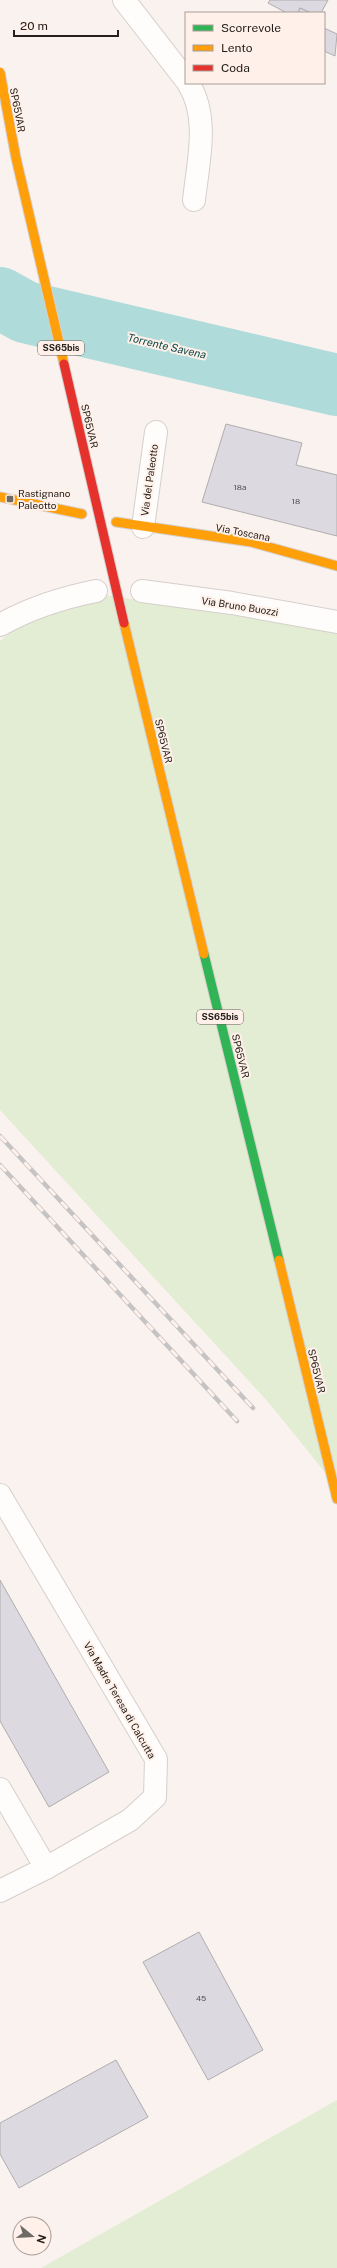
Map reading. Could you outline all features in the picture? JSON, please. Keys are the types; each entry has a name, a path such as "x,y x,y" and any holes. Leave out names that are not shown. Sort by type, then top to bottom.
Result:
{"main road":[{"name":"SP65VAR","path":"0,72 16,158 124,622 337,1499"},
{"path":"0,497 82,514"},
{"name":"Via Toscana","path":"116,522 251,542 337,566"}],"street":[{"path":"124,0 185,79"},
{"path":"189,84 195,94 202,120 194,200"},
{"name":"Via del Paleotto","path":"143,527 156,432"},
{"path":"0,625 23,612 67,597 96,591"},
{"name":"Via Bruno Buozzi","path":"142,591 232,603 337,622"},
{"name":"Via Madre Teresa di Calcutta","path":"0,1495 156,1759 156,1797 130,1820 46,1868 0,1891"},
{"path":"0,1789 46,1868"}],"green space":[{"path":"105,595 337,631 337,1487 269,1403 0,1110 0,641 21,624"},
{"path":"337,2100 337,2268 41,2268"}],"building":[{"path":"270,0 328,0 322,12 309,12 300,8 298,12 285,12 268,3"},
{"path":"300,8 309,12 298,12"},
{"path":"325,28 337,34 335,56 325,51"},
{"path":"226,424 302,443 296,465 337,475 337,536 202,502"},
{"path":"0,1580 109,1772 49,1807 0,1721"},
{"path":"199,1932 263,2050 208,2080 143,1962"},
{"path":"116,2060 148,2117 19,2188 0,2154 0,2123"}],"waterway":[{"name":"Torrente Savena","path":"0,298 25,312 337,385"}],"railway":[{"path":"0,1136 253,1408"},
{"path":"0,1165 237,1421"}],"traffic: fast":[{"path":"204,954 279,1260"}],"traffic: slow":[{"path":"0,72 16,158 64,364"},
{"path":"0,497 82,514"},
{"path":"116,522 251,542 337,566"},
{"path":"124,623 204,954"},
{"path":"279,1260 337,1499"}],"traffic: jam":[{"path":"64,364 124,623"}],"place":[{"name":"Rastignano Paleotto","path":"10,499"}]}
